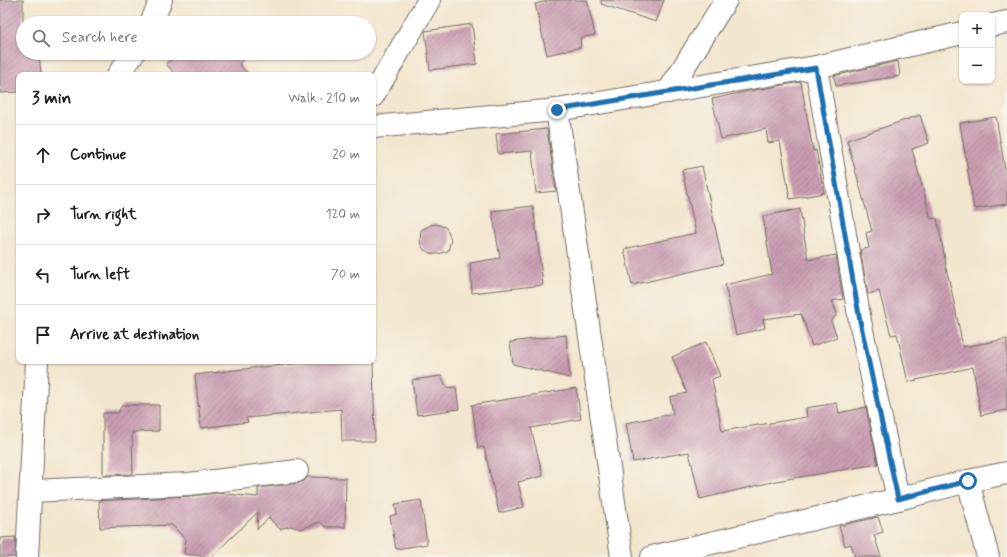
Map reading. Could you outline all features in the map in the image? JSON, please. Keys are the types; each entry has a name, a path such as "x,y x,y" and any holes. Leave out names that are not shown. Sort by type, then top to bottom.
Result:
{"street":[{"path":"154,16 161,0"},
{"path":"376,91 429,0"},
{"path":"668,92 726,0"},
{"path":"995,24 1007,22"},
{"path":"376,127 557,110 816,68 959,33"},
{"path":"120,72 129,60"},
{"path":"816,68 860,321 898,499"},
{"path":"557,110 622,557"},
{"path":"27,557 37,364"},
{"path":"31,491 189,484 297,471"},
{"path":"652,557 1007,473"},
{"path":"968,481 988,557"}],"building":[{"path":"0,0 23,0 23,16 16,16 16,60 40,60 41,72 16,72 16,92 0,93"},
{"path":"551,0 587,0 595,35 580,38 581,47 547,55 535,4"},
{"path":"601,0 664,0 656,22 601,4"},
{"path":"472,24 477,64 430,70 425,31"},
{"path":"171,60 243,60 239,64 246,72 173,72 166,64"},
{"path":"898,61 900,76 836,86 834,76"},
{"path":"801,82 813,151 816,150 824,193 790,199 780,141 768,143 766,129 721,139 712,99"},
{"path":"920,115 929,143 912,149 931,219 937,218 945,264 963,347 1007,339 1007,410 981,415 973,367 908,382 897,334 891,335 879,291 868,294 860,250 869,248 866,233 872,231 847,140"},
{"path":"996,117 1007,181 1007,204 974,209 960,123"},
{"path":"547,129 556,191 536,193 532,151 498,154 496,134"},
{"path":"702,166 723,264 632,285 624,249 696,233 682,170"},
{"path":"533,206 543,285 472,293 470,263 500,258 492,211"},
{"path":"800,209 808,260 836,255 843,299 832,301 837,314 831,321 837,337 812,346 801,314 763,319 765,328 736,335 725,285 772,274 763,216"},
{"path":"436,224 445,227 451,240 448,251 433,254 424,250 421,245 421,230"},
{"path":"566,335 570,378 513,364 510,342"},
{"path":"706,342 720,376 712,379 722,431 807,417 806,408 837,403 839,413 866,407 878,464 776,481 700,499 689,452 633,462 626,423 673,414 670,397 687,393 672,357"},
{"path":"292,364 373,364 375,441 342,441 341,409 246,418 248,422 201,428 195,375"},
{"path":"441,376 447,388 456,387 459,409 417,415 412,380"},
{"path":"576,388 581,419 531,428 543,476 518,482 524,507 499,513 484,447 478,448 472,405"},
{"path":"122,405 159,405 159,431 132,432 133,474 103,475 103,413 118,413"},
{"path":"308,477 346,478 345,527 325,527 320,522 301,529 290,526 280,529 269,518 257,529 258,512 211,557 184,554 186,540 172,525 100,528 99,501 190,496 215,493 258,497 258,488 298,483 304,481"},
{"path":"421,500 427,544 396,549 390,516 397,514 395,504"},
{"path":"878,517 883,532 874,535 881,557 855,557 851,544 845,546 839,526"},
{"path":"16,537 15,557 0,557 0,538"}],"route":[{"path":"557,110 816,68 860,321 898,499 968,481"}]}
